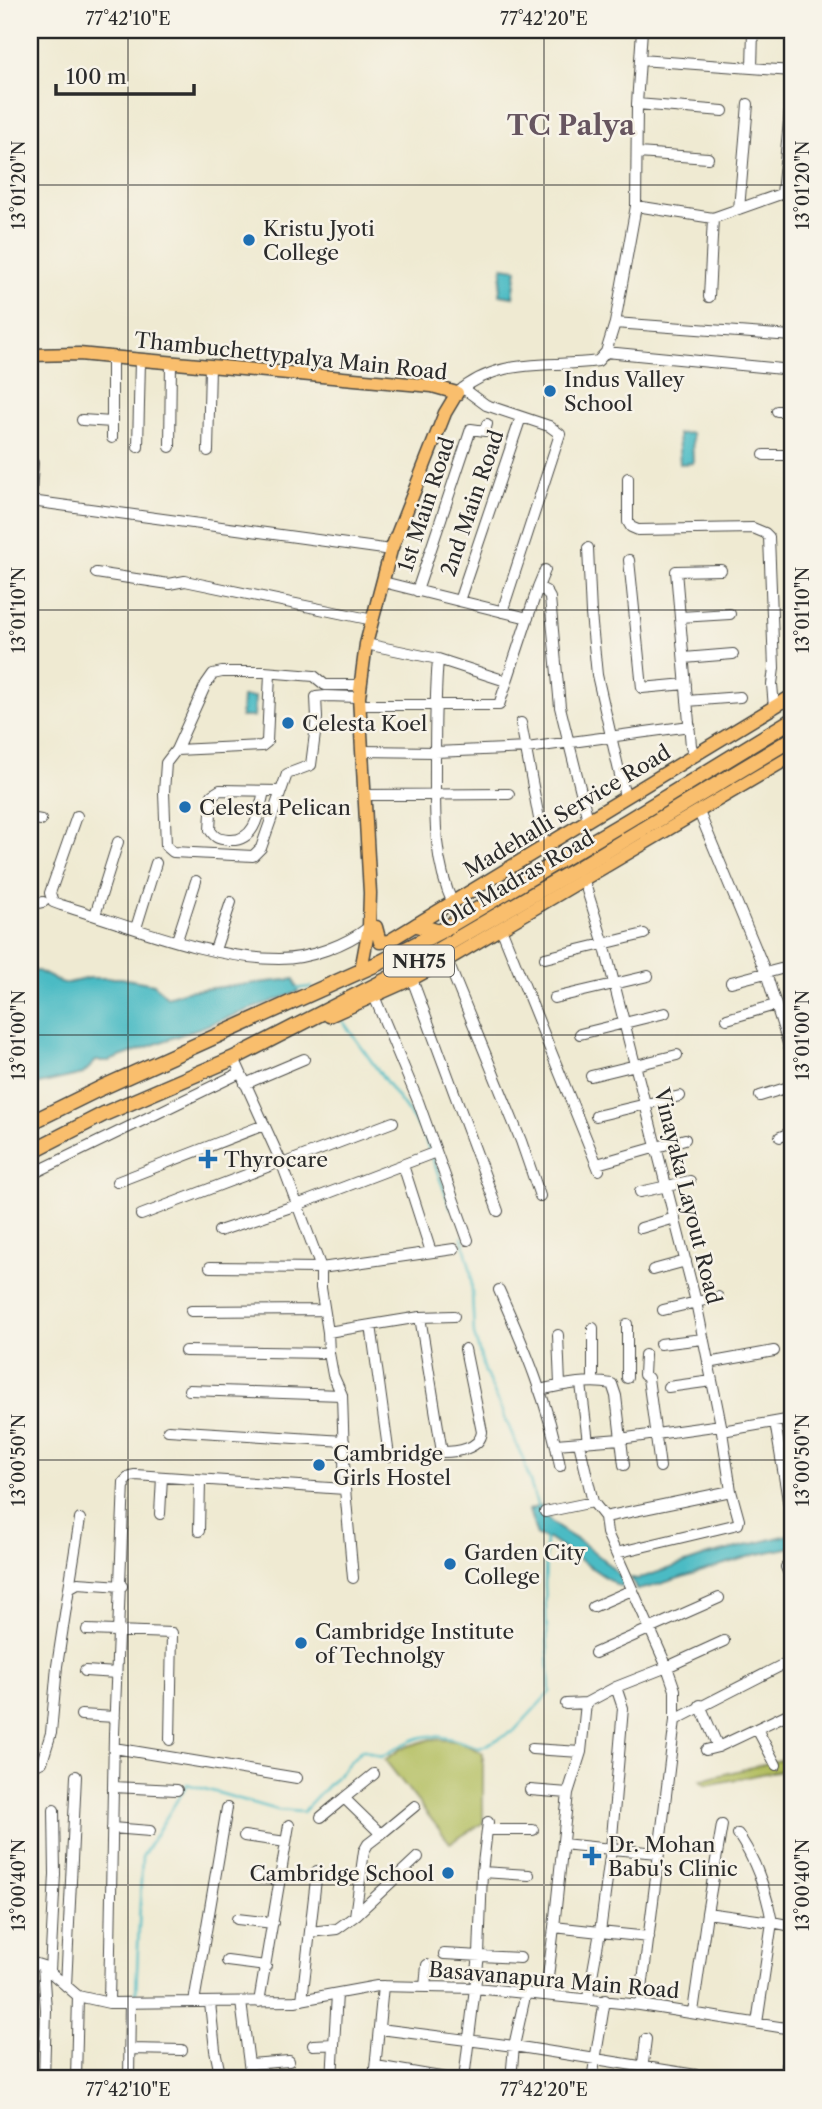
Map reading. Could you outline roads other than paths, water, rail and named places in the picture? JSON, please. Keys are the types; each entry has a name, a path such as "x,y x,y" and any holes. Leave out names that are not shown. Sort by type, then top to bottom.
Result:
{"highway":[{"name":"Old Madras Road","path":"30,1123 439,932 792,720"},
{"name":"Old Madras Road","path":"30,1152 104,1114 233,1058 439,950 792,739"},
{"path":"417,925 439,932"}],"main road":[{"name":"Thambuchettypalya Main Road","path":"30,355 79,354 140,359 432,386 460,391 445,413 391,550 366,644 360,696 370,892 369,927 362,970"},
{"name":"Madehalli Service Road","path":"369,927 376,927 380,942 385,943 792,696"},
{"path":"312,1018 332,1014 374,996 447,960 792,756"}],"street":[{"path":"502,612 560,434 549,426 486,405 460,391 472,380 492,372 521,365 598,361 606,352 615,323 636,206 642,30"},
{"path":"752,68 753,30"},
{"path":"640,60 792,71"},
{"path":"638,104 723,111"},
{"path":"739,209 748,104"},
{"path":"636,206 713,218 787,192 790,110"},
{"path":"638,153 708,158"},
{"path":"709,298 713,218"},
{"path":"615,323 792,336"},
{"path":"606,352 792,370"},
{"path":"112,357 112,438"},
{"path":"138,447 140,359"},
{"path":"170,447 171,362"},
{"path":"208,451 210,366"},
{"path":"778,411 792,411"},
{"name":"2nd Main Road","path":"459,601 521,417"},
{"path":"82,420 112,422"},
{"name":"1st Main Road","path":"417,591 471,429 485,430 487,424"},
{"path":"764,456 792,455"},
{"path":"33,463 30,506 391,550"},
{"path":"628,478 628,522 638,530 753,528 769,537 774,708"},
{"path":"587,548 597,675 625,797"},
{"path":"629,560 642,688 686,684"},
{"path":"316,698 360,696 435,705 499,705 545,570"},
{"path":"695,756 691,746 676,571 721,570"},
{"path":"96,573 169,584 185,581 373,620"},
{"path":"383,582 528,618"},
{"path":"538,587 546,591 550,598 560,707 588,820"},
{"path":"680,617 730,614"},
{"path":"366,644 438,659 506,681"},
{"path":"684,658 733,654"},
{"path":"438,659 435,705 437,844 442,878 453,904"},
{"path":"314,676 317,718 311,765 287,774 261,848 253,856 173,852 166,846 166,763 176,750 213,674 222,672 314,676 325,685 360,696"},
{"path":"176,750 262,746 267,741 270,673"},
{"path":"687,701 740,697"},
{"path":"521,723 544,845"},
{"path":"362,751 435,752 527,748 690,726"},
{"path":"264,791 253,830 245,837 218,839 210,830 212,795 220,790 281,791"},
{"path":"365,795 509,794"},
{"path":"699,812 766,973 775,1004 787,1026 792,1056"},
{"path":"77,816 50,893 51,898 61,905 215,950 279,959 295,958 341,944 369,927"},
{"path":"30,818 41,820"},
{"path":"226,839 226,854"},
{"path":"95,915 118,842"},
{"path":"136,928 156,863"},
{"path":"177,940 196,881"},
{"name":"Vinayaka Layout Road","path":"584,881 604,944 696,1302 731,1491 739,1520 738,1524 616,1553"},
{"path":"30,905 43,902"},
{"path":"215,950 231,902"},
{"path":"501,928 598,1167 685,1139"},
{"path":"545,958 644,934"},
{"path":"447,960 521,1141 540,1196"},
{"path":"731,982 792,966"},
{"path":"554,998 648,976"},
{"path":"412,979 498,1211"},
{"path":"374,996 468,1240"},
{"path":"727,1019 775,1004"},
{"path":"580,1034 665,1013"},
{"path":"591,1076 677,1055"},
{"path":"233,1058 281,1163 321,1268 329,1353 333,1375 342,1395 345,1489 353,1578"},
{"path":"245,1084 304,1059"},
{"path":"30,1175 240,1073"},
{"path":"761,1096 792,1086"},
{"path":"596,1116 680,1096"},
{"path":"141,1215 393,1122"},
{"path":"117,1181 264,1125"},
{"path":"780,1137 792,1132"},
{"path":"219,1231 297,1205 433,1153"},
{"path":"403,1165 431,1252"},
{"path":"640,1192 690,1181"},
{"path":"641,1228 675,1218"},
{"path":"210,1267 321,1268 454,1248"},
{"path":"653,1270 686,1261"},
{"path":"499,1290 539,1391 560,1466"},
{"path":"663,1310 719,1297"},
{"path":"191,1311 323,1310"},
{"path":"328,1332 420,1317 454,1315"},
{"path":"420,1317 442,1452 476,1445 481,1440 482,1432 465,1349"},
{"path":"627,1324 627,1378"},
{"path":"371,1325 389,1456"},
{"path":"593,1328 593,1382"},
{"path":"558,1335 560,1385"},
{"path":"660,1344 703,1339"},
{"path":"185,1351 329,1353"},
{"path":"708,1363 774,1351"},
{"path":"645,1355 644,1375 648,1378 660,1467"},
{"path":"539,1391 560,1385 593,1382 612,1384 644,1375"},
{"path":"668,1387 712,1381"},
{"path":"581,1384 584,1443 593,1502 605,1517 607,1533 675,1690 675,1720 640,2005"},
{"path":"612,1384 616,1396 624,1465"},
{"path":"188,1390 342,1395"},
{"path":"556,1444 792,1419"},
{"path":"775,1422 790,1512"},
{"path":"168,1430 344,1441"},
{"path":"108,2003 124,1482 130,1476 162,1477 345,1489"},
{"path":"160,1514 162,1477"},
{"path":"199,1531 200,1480"},
{"path":"605,1517 731,1491"},
{"path":"545,1512 593,1502"},
{"path":"30,1763 36,1765 42,1762 51,1734 57,1665 80,1519"},
{"path":"792,1564 786,1567 792,1581"},
{"path":"69,1588 78,1583 122,1586"},
{"path":"593,1607 632,1590"},
{"path":"595,1653 719,1598"},
{"path":"87,1630 172,1633 170,1740"},
{"path":"566,1704 586,1703 616,1687 724,1641"},
{"path":"675,1720 700,1705 792,1661"},
{"path":"85,1671 117,1673"},
{"path":"588,1998 611,1849 623,1708 616,1687"},
{"path":"545,1994 568,1793 581,1752 586,1703"},
{"path":"700,1705 718,1747"},
{"path":"706,1751 792,1712"},
{"path":"81,1715 115,1717"},
{"path":"757,1729 776,1765"},
{"path":"114,1748 296,1778"},
{"path":"532,1749 581,1752"},
{"path":"321,1817 374,1774"},
{"path":"66,1986 76,1776"},
{"path":"113,1787 177,1790"},
{"path":"530,1790 568,1793"},
{"path":"344,1798 380,1834"},
{"path":"355,1916 364,1851 368,1844 415,1806"},
{"path":"194,2002 227,1808"},
{"path":"44,2079 47,1969 55,1874 54,1810"},
{"path":"259,2002 289,1825"},
{"path":"693,2012 722,1825"},
{"path":"464,2079 476,1988 482,1872 488,1826 533,1830"},
{"path":"112,1828 150,1831"},
{"path":"738,1834 752,1855 768,1895 772,1922 757,2023"},
{"path":"244,1836 286,1842"},
{"path":"563,1844 659,1853"},
{"path":"310,1932 337,1929 355,1916 418,1857"},
{"path":"295,2001 310,1932 317,1871"},
{"path":"482,1872 529,1875"},
{"path":"55,1874 72,1875"},
{"path":"257,1877 280,1880"},
{"path":"707,1913 792,1927"},
{"path":"237,1919 273,1923"},
{"path":"554,1927 649,1937"},
{"path":"443,1954 520,1958"},
{"path":"227,1961 266,1966"},
{"name":"Basavanapura Main Road","path":"30,1962 47,1969 78,1996 108,2003 295,2001 383,1986 476,1988 605,2000 791,2029"},
{"path":"425,1987 427,1965"},
{"path":"374,2079 383,1986"},
{"path":"511,2079 514,2046 526,1993"},
{"path":"332,2079 337,1994"},
{"path":"76,2079 78,1996"},
{"path":"592,2079 605,2000"},
{"path":"241,2002 251,2079"},
{"path":"128,2079 130,2003"},
{"path":"210,2003 221,2079"},
{"path":"380,2029 514,2046 721,2079"},
{"path":"786,2079 791,2029"},
{"path":"641,2079 646,2039"},
{"path":"313,2045 334,2045"},
{"path":"130,2049 182,2050"},
{"path":"250,2064 289,2061"},
{"path":"376,2066 452,2079"}],"water":[{"path":"503,267 517,269 513,297 499,295"},
{"path":"692,433 693,463 680,464 678,434"},
{"path":"242,697 255,697 254,717 241,717"},
{"path":"30,971 38,971 64,984 89,978 121,978 154,984 167,997 186,991 294,979 298,992 109,1061 96,1061 83,1074 30,1086"},
{"path":"541,1505 548,1519 603,1559 628,1588 617,1585 549,1539 537,1536 529,1510"},
{"path":"792,1534 792,1547 754,1555 650,1587 637,1590 631,1578 638,1579 709,1555"}],"waterway":[{"path":"293,989 311,987"},
{"path":"339,1016 423,1133 451,1208"},
{"path":"462,1237 471,1272 474,1334 485,1372 523,1459 538,1508"},
{"path":"136,1994 142,1857 187,1784 278,1810 303,1812 362,1749 381,1757 409,1742 429,1736 450,1738 480,1748 514,1731 550,1692 545,1586 546,1534"}],"place":[{"name":"Kristu Jyoti College","path":"249,240"},
{"name":"Indus Valley School","path":"550,391"},
{"name":"Celesta Koel","path":"288,723"},
{"name":"Celesta Pelican","path":"185,807"},
{"name":"Thyrocare","path":"208,1159"},
{"name":"Cambridge Girls Hostel","path":"319,1465"},
{"name":"Garden City College","path":"450,1564"},
{"name":"Cambridge Institute of Technolgy","path":"301,1643"},
{"name":"Dr. Mohan Babu's Clinic","path":"592,1856"},
{"name":"Cambridge School","path":"448,1873"}],"district":[{"name":"TC Palya","path":"571,125"}]}
